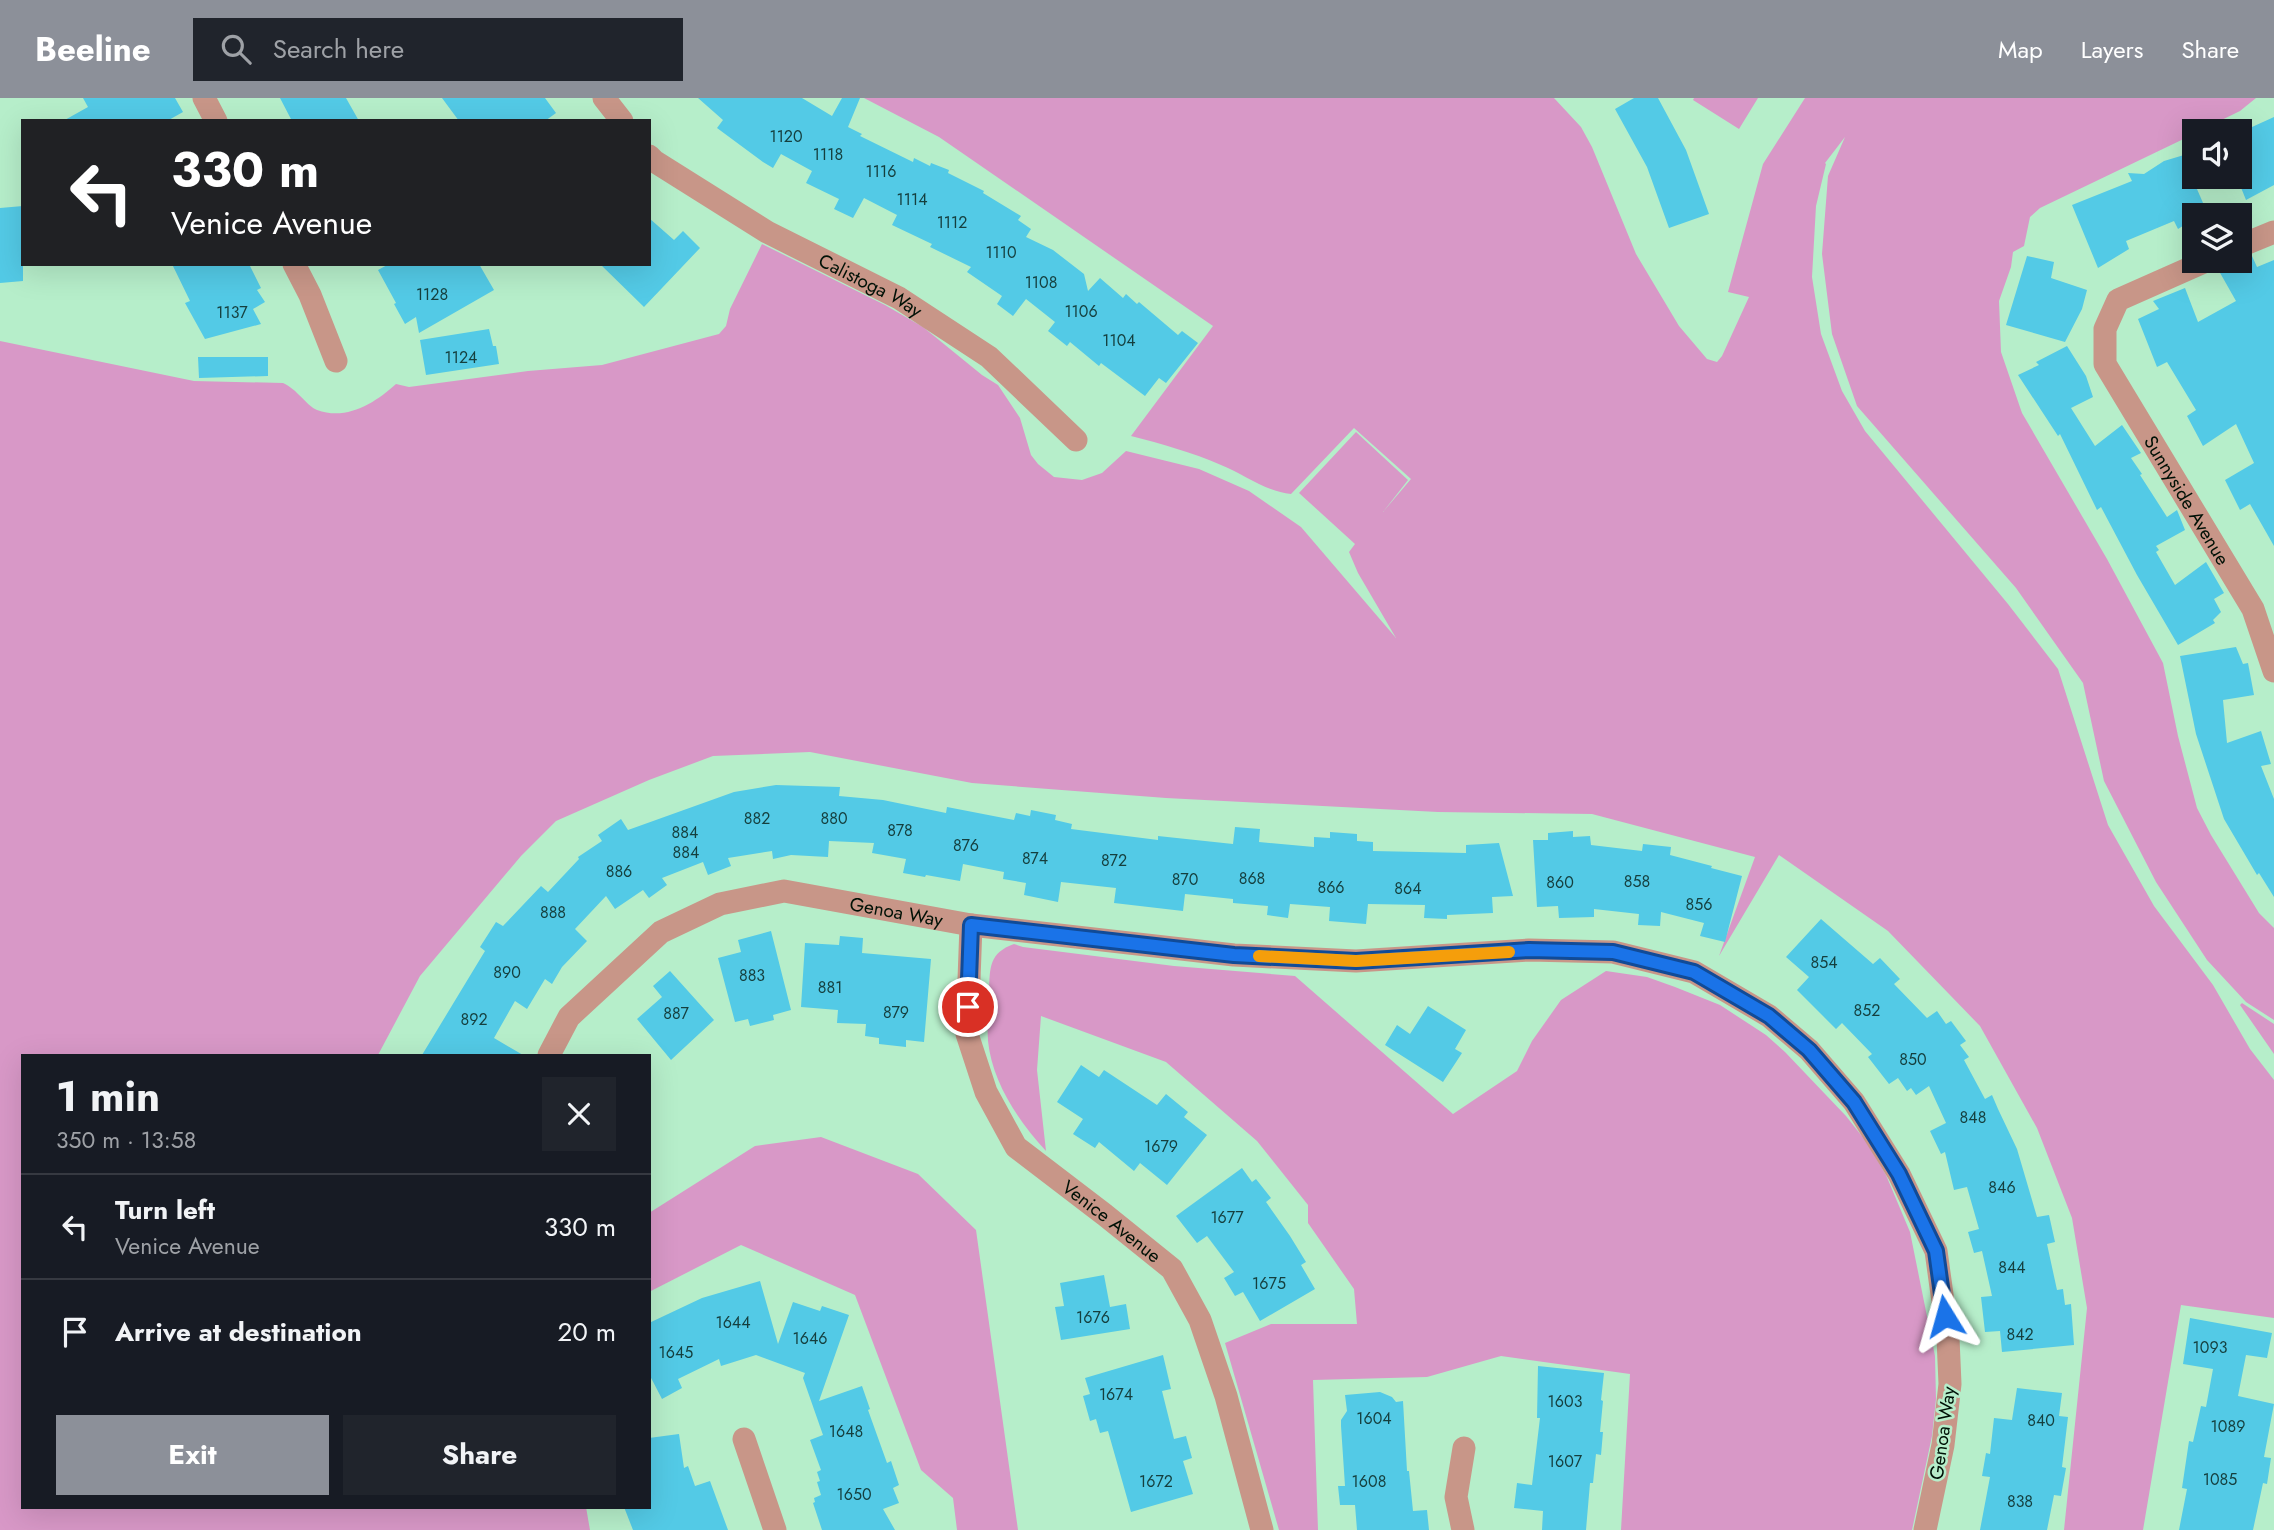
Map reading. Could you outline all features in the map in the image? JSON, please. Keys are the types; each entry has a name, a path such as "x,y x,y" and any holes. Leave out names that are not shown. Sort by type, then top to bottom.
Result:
{"street":[{"path":"204,98 215,119"},
{"path":"604,98 620,119"},
{"name":"Calistoga Way","path":"651,158 767,232 899,298 989,357 1076,440"},
{"path":"2252,241 2274,232"},
{"path":"295,266 310,295 335,361"},
{"name":"Sunnyside Avenue","path":"2182,272 2118,300 2105,329 2105,364 2253,609 2273,659"},
{"name":"Genoa Way","path":"550,1054 569,1017 661,932 720,904 784,891 971,925 1234,955 1356,961 1529,950 1613,952 1694,972 1769,1016 1809,1050 1854,1102 1899,1174 1936,1251 1948,1338 1950,1384 1943,1445 1924,1530"},
{"name":"Venice Avenue","path":"971,925 967,1034 986,1092 1016,1147 1172,1269 1199,1320 1226,1396 1262,1530"},
{"path":"744,1439 775,1530"},
{"path":"1463,1530 1456,1497 1464,1448"}],"shaded area":[{"path":"864,98 1554,98 1581,127 1592,147 1636,254 1679,326 1707,359 1717,362 1749,297 1728,292 1763,164 1805,98 2256,98 2240,111 2224,119 2182,119 2182,140 2040,208 2030,217 2024,246 2013,252 2011,267 1999,301 2001,352 2022,413 2107,559 2163,663 2197,808 2259,913 2274,928 2274,1020 2246,1002 2207,960 2156,882 2104,781 2083,683 2016,588 1857,406 1832,334 1822,254 1828,176 1845,137 1825,163 1816,206 1812,277 1821,334 1842,391 1865,431 2008,604 2058,669 2108,825 2154,906 2213,985 2250,1049 2274,1080 2274,1318 2181,1305 2143,1530 2064,1530 2087,1308 2072,1218 2037,1128 1980,1026 1888,931 1779,855 1719,956 1755,857 1592,814 1438,812 1166,798 972,783 810,752 713,756 649,780 556,821 521,856 420,976 379,1054 21,1054 21,1509 586,1509 590,1530 0,1530 0,341 194,381 283,383 317,410 328,413 350,412 379,398 396,384 409,387 528,371 602,365 719,334 726,326 730,309 762,244 885,305 923,327 998,385 1020,418 1031,455 1054,477 1082,480 1102,473 1126,451 1199,469 1249,491 1301,527 1396,638 1358,573 1349,552 1355,544 1299,493 1356,432 1408,480 1383,512 1411,479 1354,428 1291,494 1264,486 1199,456 1131,436 1213,326 939,137"},
{"path":"1758,98 1739,129 1693,100"},
{"path":"1014,944 1174,966 1295,976 1453,1114 1517,1071 1532,1041 1561,1000 1606,971 1647,977 1720,1005 1766,1035 1846,1116 1865,1140 1886,1175 1910,1232 1935,1356 1936,1399 1932,1436 1912,1530 1621,1530 1630,1374 1501,1356 1427,1377 1313,1380 1318,1530 1279,1530 1225,1343 1271,1324 1357,1324 1354,1289 1308,1223 1308,1205 1257,1141 1166,1062 1041,1016 1037,1070 1046,1151 1008,1100 995,1071 988,1041 992,962 1000,952"},
{"path":"2242,1003 2274,1024 2274,1054 2240,1005"},
{"path":"821,1137 918,1174 976,1230 1018,1530 957,1530 953,1498 921,1470 855,1295 741,1245 651,1291 651,1212 755,1146"}],"building":[{"path":"83,98 175,98 183,112 171,119 67,119 88,107"},
{"path":"280,98 346,98 358,119 291,119"},
{"path":"442,98 545,98 556,113 548,119 458,119"},
{"path":"698,98 802,98 832,116 842,98 860,98 848,127 862,134 860,136 913,162 914,158 930,166 931,163 949,170 948,173 984,191 983,193 1021,216 1018,220 1031,229 1026,237 1053,250 1084,274 1088,291 1100,278 1123,298 1126,294 1137,304 1139,302 1178,335 1182,331 1198,343 1166,383 1159,378 1145,396 1101,363 1099,366 1070,342 1067,346 1048,331 1055,322 1026,299 1013,316 997,304 1002,296 967,272 971,267 892,225 897,215 864,198 853,218 834,209 839,199 806,183 812,171 781,154 773,168 763,162 717,128 723,120"},
{"path":"1634,98 1658,98 1686,150 1709,214 1669,228 1647,167 1615,109"},
{"path":"2274,117 2274,185 2246,200 2242,189 2252,189 2252,127"},
{"path":"2182,156 2182,189 2197,189 2203,203 2182,203 2182,226 2178,229 2174,221 2126,241 2129,249 2098,268 2072,205 2132,181 2128,173 2144,174 2164,161"},
{"path":"21,206 23,281 0,283 0,208"},
{"path":"651,220 674,240 683,231 700,248 644,307 602,266 651,266"},
{"path":"2027,256 2054,262 2051,278 2087,290 2082,309 2065,342 2006,325"},
{"path":"2252,256 2257,267 2274,260 2274,546 2250,504 2240,510 2225,480 2254,463 2236,424 2203,446 2187,416 2196,410 2167,362 2157,367 2138,319 2159,309 2153,301 2185,288 2198,322 2236,301 2220,273 2252,273"},
{"path":"173,266 250,266 261,288 257,290 265,302 253,309 261,324 205,339 185,303 190,301"},
{"path":"385,266 480,266 494,290 419,333 416,317 405,324 378,270"},
{"path":"489,329 499,364 426,375 420,340"},
{"path":"2067,346 2086,376 2093,397 2071,408 2095,446 2122,425 2141,453 2131,458 2167,517 2177,510 2185,530 2156,546 2159,550 2156,552 2175,585 2206,562 2224,593 2214,599 2221,612 2213,620 2215,623 2178,645 2101,507 2097,510 2060,434 2058,436 2018,375"},
{"path":"198,357 268,357 268,376 199,378"},
{"path":"2236,647 2243,664 2248,663 2254,695 2223,700 2227,743 2261,731 2271,764 2261,766 2274,799 2274,897 2259,873 2257,875 2224,819 2196,734 2180,656"},
{"path":"776,785 840,787 839,796 883,800 946,813 947,807 1014,820 1016,813 1030,816 1031,810 1056,815 1055,820 1072,824 1071,829 1158,840 1158,836 1233,844 1235,827 1260,829 1259,842 1314,847 1314,837 1330,838 1330,832 1357,834 1357,841 1373,842 1373,851 1466,853 1466,845 1499,843 1513,896 1492,897 1493,913 1447,915 1447,919 1424,918 1425,905 1368,904 1366,924 1329,921 1330,907 1290,904 1288,918 1267,915 1268,906 1185,894 1183,911 1114,903 1116,888 1061,882 1058,902 1024,895 1026,883 1003,879 1004,872 963,864 960,881 926,875 925,877 903,873 906,859 872,853 874,843 829,841 828,857 791,855 773,859 772,851 728,858 731,866 708,875 703,862 662,878 667,885 649,898 643,890 615,909 606,896 575,929 587,941 562,967 552,984 545,979 527,1009 515,1001 494,1038 521,1054 423,1054 485,951 480,947 496,922 503,926 541,886 548,892 578,857 602,841 598,835 621,819 628,830 734,792"},
{"path":"1573,831 1573,837 1590,836 1591,845 1642,851 1643,844 1671,847 1670,855 1742,876 1725,942 1700,936 1704,923 1661,912 1660,926 1638,925 1639,914 1594,909 1594,917 1559,918 1558,906 1537,907 1533,840 1548,840 1548,833"},
{"path":"1821,919 1873,964 1880,958 1900,979 1894,984 1927,1018 1937,1011 1946,1024 1951,1021 1966,1041 1960,1045 1969,1057 1964,1060 1985,1099 1992,1095 2017,1149 2037,1217 2049,1215 2055,1242 2047,1244 2057,1290 2063,1289 2065,1305 2071,1304 2074,1345 2002,1352 2000,1331 1985,1332 1981,1297 1992,1296 1982,1251 1974,1253 1968,1232 1979,1229 1967,1187 1954,1190 1945,1152 1941,1154 1930,1131 1946,1123 1929,1086 1916,1095 1911,1088 1907,1091 1898,1078 1889,1084 1868,1057 1872,1054 1842,1023 1836,1029 1797,990 1809,977 1786,957"},
{"path":"771,931 791,1010 773,1015 774,1020 750,1026 748,1019 735,1022 718,958 741,952 738,940"},
{"path":"840,936 863,938 862,953 931,959 924,1042 906,1040 906,1047 879,1044 879,1038 865,1036 866,1024 837,1023 838,1010 801,1007 805,943 839,945"},
{"path":"670,971 714,1020 671,1060 637,1019 662,997 653,986"},
{"path":"1428,1006 1466,1030 1455,1049 1462,1053 1443,1082 1385,1045 1397,1025 1410,1034"},
{"path":"1081,1065 1099,1077 1104,1070 1157,1105 1166,1094 1188,1112 1184,1117 1207,1135 1167,1185 1140,1163 1134,1171 1099,1142 1095,1148 1073,1134 1083,1119 1057,1102"},
{"path":"1242,1168 1252,1182 1256,1179 1271,1198 1266,1202 1306,1262 1301,1265 1315,1289 1260,1321 1243,1292 1235,1296 1224,1278 1234,1272 1207,1236 1197,1243 1176,1216"},
{"path":"1104,1275 1110,1307 1126,1304 1130,1329 1061,1340 1055,1307 1064,1306 1060,1283"},
{"path":"760,1281 778,1344 793,1302 820,1311 822,1306 849,1315 819,1401 862,1386 887,1463 891,1461 899,1485 893,1488 899,1503 883,1509 895,1530 822,1530 813,1503 814,1498 821,1495 817,1472 821,1470 810,1440 823,1435 803,1378 805,1373 756,1355 721,1366 719,1359 678,1379 682,1388 662,1399 651,1378 651,1322 702,1298"},
{"path":"2190,1318 2272,1333 2267,1358 2246,1355 2238,1396 2274,1404 2264,1457 2271,1458 2267,1484 2263,1483 2253,1530 2179,1530 2187,1489 2182,1488 2189,1441 2193,1442 2201,1406 2206,1407 2213,1369 2183,1364"},
{"path":"1163,1355 1171,1389 1162,1391 1174,1439 1186,1436 1192,1458 1183,1461 1193,1494 1131,1512 1108,1431 1100,1433 1096,1419 1090,1421 1083,1396 1090,1394 1085,1378"},
{"path":"1538,1366 1604,1373 1601,1455 1596,1454 1593,1483 1590,1483 1586,1530 1542,1530 1543,1511 1514,1508 1517,1483 1532,1485 1540,1418 1537,1418"},
{"path":"2017,1388 2062,1393 2059,1416 2068,1417 2062,1467 2066,1468 2061,1496 2054,1495 2047,1530 1980,1530 1990,1477 1982,1476 1986,1453 1990,1454 1994,1418 2012,1420"},
{"path":"1380,1392 1392,1397 1396,1402 1403,1401 1407,1471 1413,1511 1427,1510 1429,1530 1357,1530 1355,1505 1340,1505 1338,1486 1345,1486 1341,1420 1347,1411 1345,1395"},
{"path":"679,1434 684,1468 688,1466 695,1486 710,1481 728,1530 633,1530 625,1509 651,1509 651,1438"}],"slow traffic":[{"path":"1259,956 1356,961 1509,952"}],"route":[{"path":"968,1007 971,925 1234,955 1356,961 1529,950 1613,952 1694,972 1769,1016 1809,1050 1854,1102 1899,1174 1936,1251 1945,1316"}]}
